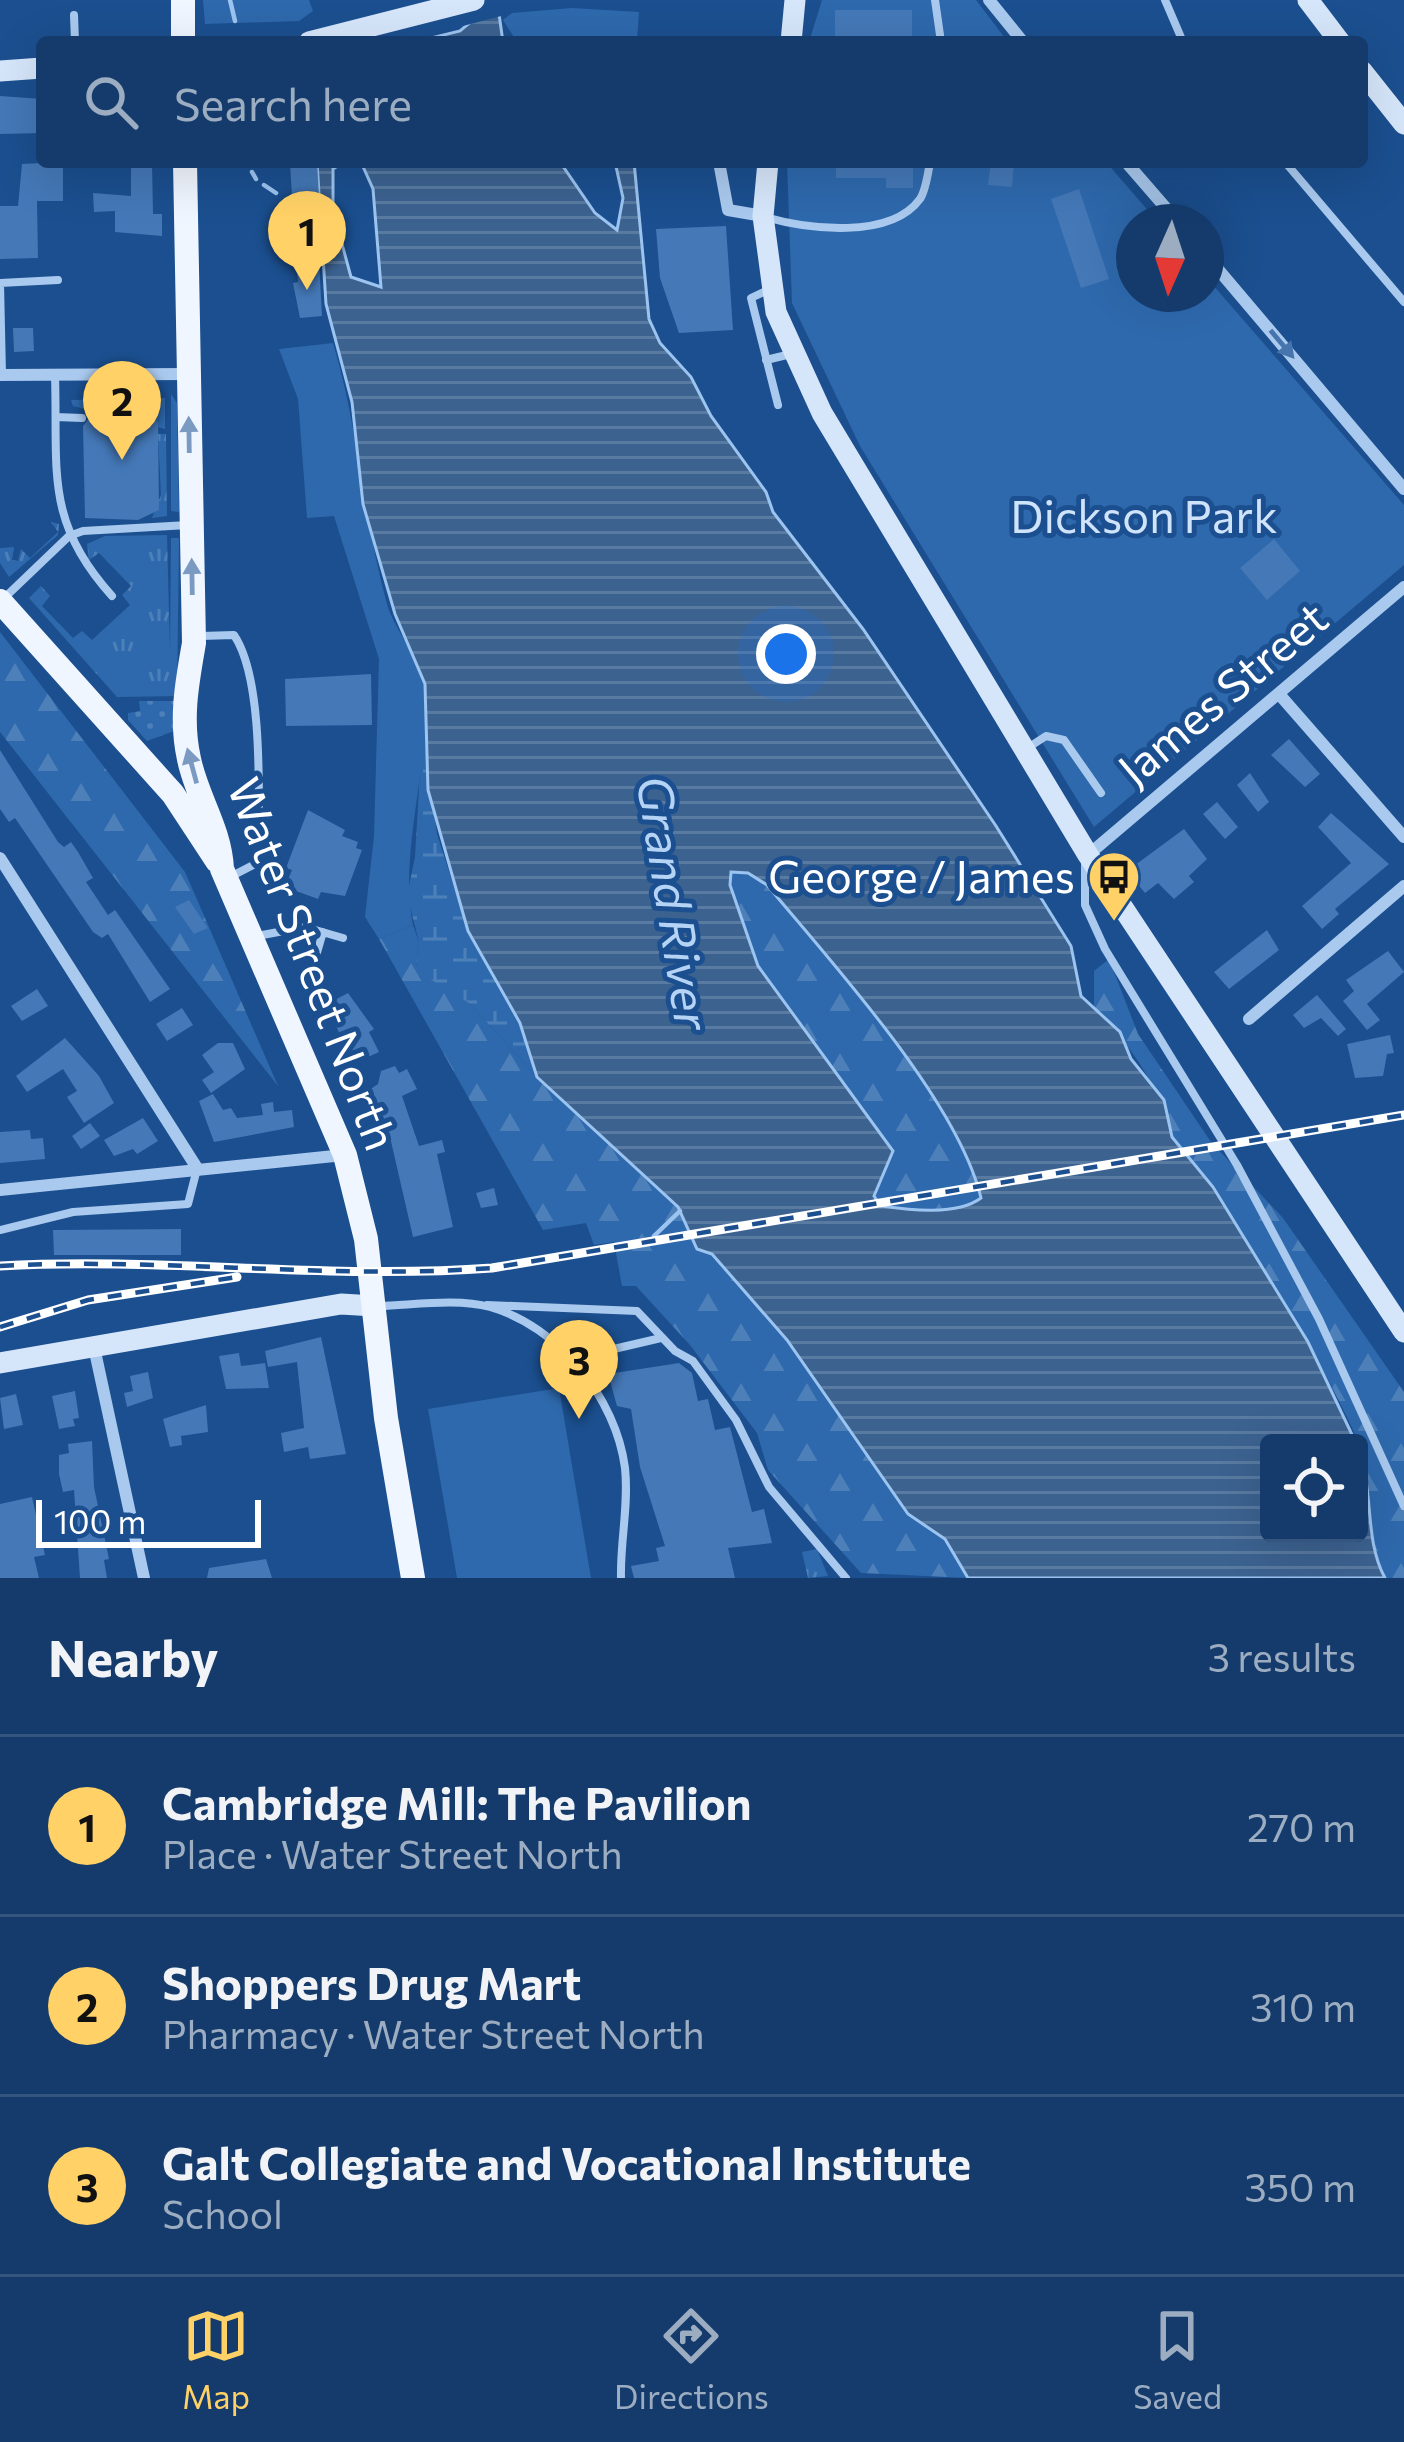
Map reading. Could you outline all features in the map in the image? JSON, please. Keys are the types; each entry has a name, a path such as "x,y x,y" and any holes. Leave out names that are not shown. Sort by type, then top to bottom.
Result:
{"main road":[{"path":"183,0 183,36"},
{"path":"333,36 474,0"},
{"path":"792,36 795,0"},
{"path":"1308,0 1335,36"},
{"path":"0,71 36,68"},
{"path":"1368,79 1404,124"},
{"name":"Water Street North","path":"185,168 194,637 184,699 189,759 220,839 224,874 345,1155 366,1239 386,1418 413,1578"},
{"path":"768,168 764,216 772,288 790,354 822,413 1088,856 1404,1332"},
{"path":"0,601 173,794 224,874"},
{"path":"0,1363 341,1304 374,1306"}],"street":[{"path":"989,0 1017,36"},
{"path":"720,168 728,210 764,216"},
{"path":"1131,168 1162,204"},
{"path":"1224,276 1404,489"},
{"path":"1,375 188,374"},
{"name":"James Street","path":"1088,856 1404,587"},
{"path":"1279,694 1404,837"},
{"path":"0,858 197,1168"},
{"path":"1249,1019 1404,886"},
{"path":"0,1190 345,1155"},
{"path":"94,1347 144,1578"}],"lane":[{"path":"935,0 943,36"},
{"path":"1166,0 1181,36"},
{"path":"74,15 75,36"},
{"path":"764,216 824,226 871,225 900,216 922,197 929,168"},
{"path":"1290,168 1404,302"},
{"path":"1,375 0,283 58,280"},
{"path":"772,288 751,298 778,405"},
{"path":"766,360 790,354"},
{"path":"55,375 60,514 78,559 112,596"},
{"path":"56,417 82,418"},
{"path":"0,601 69,536 191,525"},
{"path":"194,637 234,635 248,654 256,720 259,862 224,874"},
{"path":"1024,750 1046,736 1064,740 1101,793"},
{"path":"1088,856 1085,905 1105,949 1237,1165 1319,1319 1404,1506"},
{"path":"252,937 305,927 343,938"},
{"path":"314,963 323,932"},
{"path":"0,1229 73,1211 188,1204 197,1168"},
{"path":"374,1306 638,1311 693,1361 736,1420 770,1487 845,1578"},
{"path":"487,1306 546,1334 592,1383 624,1462 628,1513 621,1578"},
{"path":"570,1359 663,1337"},
{"path":"592,1383 615,1348"}],"green space":[{"path":"203,0 309,0 313,11 299,21 205,24"},
{"path":"822,0 976,0 1003,36 811,36"},
{"path":"572,8 639,12 637,36 513,36 503,20 512,13"},
{"name":"Dickson Park","path":"787,168 1111,168 1142,204 1116,204 1116,312 1224,312 1224,298 1404,505 1404,565 1094,827 860,446 792,303"},
{"path":"333,343 387,604 425,688 424,746 409,869 413,925 379,939 365,917 374,836 379,659 334,516 307,518 298,399 279,349"},
{"path":"171,394 177,403 179,512 171,511"},
{"path":"165,398 165,429 73,406 71,400"},
{"path":"158,434 166,434 167,516 152,518 161,495"},
{"path":"51,522 59,524 58,535 9,577 0,563 0,548 14,547 12,560 18,561 21,549 30,558 58,532"},
{"path":"167,535 170,652 171,538 179,538 177,696 117,697 29,598 41,586 50,596 42,606 73,638 82,631 92,640 130,605 122,595 131,586 99,553 89,560 87,544 105,536"},
{"path":"0,632 185,872 278,1086 0,732"},
{"path":"425,684 425,744 437,834 468,931 520,1023 537,1077 469,1003 422,974 416,963 419,942 407,895 415,857"},
{"path":"139,701 176,701 174,731 147,741 128,720 128,713 140,711"},
{"path":"730,872 748,873 767,885 858,993 947,1119 981,1198 946,1209 881,1206 874,1196 893,1151 758,966 730,885"},
{"path":"413,925 419,942 416,963 469,1003 537,1077 678,1207 697,1249 712,1254 787,1340 908,1514 945,1539 968,1578 861,1573 768,1470 757,1433 690,1345 636,1286 622,1286 614,1242 594,1245 586,1223 543,1230 379,939"},
{"path":"1109,959 1138,1034 1211,1142 1283,1218 1404,1392 1404,1578 1385,1578 1374,1546 1368,1434 1355,1434 1297,1325 1172,1136 1142,1067 1094,1009 1094,971"},
{"path":"559,1388 591,1578 457,1578 428,1409"},
{"path":"817,1549 828,1576 808,1578 802,1552"}],"water":[{"path":"497,0 502,36 440,36 460,31"},
{"name":"Grand River","path":"317,168 335,168 333,211 351,277 381,287 373,189 364,168 564,168 595,213 617,230 623,198 616,168 635,168 649,319 660,343 691,377 711,416 766,492 773,512 863,629 996,826 1071,946 1081,996 1120,1032 1131,1059 1164,1100 1172,1137 1213,1187 1308,1342 1352,1434 1260,1434 1260,1542 1368,1542 1368,1498 1374,1548 1385,1578 968,1578 945,1539 908,1514 787,1340 712,1254 697,1249 678,1207 537,1077 520,1023 468,931 428,790 425,684 395,614 363,504 352,402 326,304","holes":["731,872 748,873 767,885 921,1077 968,1160 981,1198 946,1209 881,1206 874,1196 893,1151 758,966 730,885"]}],"pier":[{"path":"394,0 405,36 362,36 355,7"},
{"path":"402,0 443,0 451,27 450,0 503,0 505,15 424,36 408,36"}],"building":[{"path":"835,10 912,10 912,36 835,36"},
{"path":"0,96 36,99 36,133 0,134"},
{"path":"22,164 63,168 63,201 37,201 38,258 0,259 0,206 18,206"},
{"path":"131,168 152,168 153,214 162,214 162,236 115,232 115,211 94,212 93,193 131,196"},
{"path":"290,168 317,168 319,197 292,197"},
{"path":"836,168 913,168 913,188 886,188 886,178 836,178"},
{"path":"990,168 1014,168 1012,187 988,185"},
{"path":"1079,189 1109,279 1081,288 1051,199"},
{"path":"726,226 733,330 679,333 660,278 656,229"},
{"path":"319,260 322,316 300,318 293,283 298,282 296,262"},
{"path":"13,328 33,328 34,351 14,352"},
{"path":"144,404 158,423 159,510 138,520 85,518 83,426 90,417 82,405"},
{"path":"1274,539 1300,571 1267,600 1240,568"},
{"path":"371,674 372,725 286,726 285,679"},
{"path":"1289,739 1320,774 1305,787 1271,755"},
{"path":"0,750 58,842 64,847 71,842 78,852 93,878 86,882 108,915 115,910 170,989 150,1002 108,934 102,938 93,932 15,818 9,822 0,809"},
{"path":"1250,773 1269,802 1258,812 1237,785"},
{"path":"1217,802 1238,827 1225,839 1203,814"},
{"path":"308,810 345,830 342,836 358,842 356,848 362,850 345,896 321,892 318,899 285,887 292,870 286,868"},
{"path":"1331,813 1389,864 1335,909 1339,914 1322,929 1302,906 1351,863 1318,827"},
{"path":"1184,829 1207,859 1189,876 1194,882 1174,899 1158,883 1145,893 1127,871"},
{"path":"189,900 208,928 194,934 175,907"},
{"path":"1267,930 1279,950 1229,989 1214,972"},
{"path":"1388,951 1404,972 1367,1004 1380,1020 1367,1030 1343,1001 1354,991 1346,980"},
{"path":"37,989 48,1006 22,1021 11,1006"},
{"path":"348,993 374,1029 369,1032 379,1052 355,1063 325,1005"},
{"path":"1317,995 1346,1029 1338,1036 1321,1018 1304,1028 1293,1015"},
{"path":"182,1008 193,1025 167,1041 156,1024"},
{"path":"1390,1035 1394,1053 1387,1054 1383,1076 1355,1078 1347,1044"},
{"path":"65,1038 99,1076 114,1103 84,1123 67,1097 77,1091 63,1069 27,1092 16,1076"},
{"path":"218,1043 233,1043 245,1069 211,1093 202,1080 214,1072 202,1055"},
{"path":"395,1066 399,1073 407,1069 417,1089 402,1096 419,1146 442,1140 445,1152 437,1154 453,1227 413,1237 387,1124 369,1090 378,1084 381,1071"},
{"path":"213,1094 223,1110 231,1108 237,1118 263,1115 261,1104 273,1102 274,1112 292,1110 294,1127 214,1142 199,1101"},
{"path":"143,1118 158,1141 137,1154 133,1149 114,1156 104,1140"},
{"path":"90,1123 100,1136 81,1149 72,1136"},
{"path":"30,1130 31,1139 43,1138 45,1159 0,1163 0,1132"},
{"path":"494,1188 498,1205 481,1208 476,1193"},
{"path":"181,1229 181,1255 54,1255 53,1230"},
{"path":"321,1337 346,1454 310,1459 308,1447 284,1452 281,1433 304,1428 297,1362 268,1367 265,1351"},
{"path":"239,1353 241,1366 265,1363 269,1388 226,1389 219,1356"},
{"path":"679,1363 692,1373 698,1401 708,1399 715,1430 730,1427 752,1512 764,1509 772,1543 728,1548 735,1578 634,1578 631,1566 659,1561 656,1548 665,1546 640,1467 631,1409 617,1406 608,1374"},
{"path":"148,1372 153,1398 127,1407 124,1393 133,1391 130,1376"},
{"path":"75,1391 79,1418 73,1419 75,1426 59,1429 52,1396"},
{"path":"16,1394 23,1425 4,1429 0,1398"},
{"path":"206,1405 208,1432 181,1436 182,1445 170,1447 163,1419"},
{"path":"92,1441 94,1487 109,1559 104,1560 107,1578 80,1578 74,1490 63,1492 59,1474 59,1455 69,1453 68,1444"},
{"path":"32,1497 45,1555 34,1557 39,1578 0,1578 0,1504"},
{"path":"266,1559 272,1578 207,1578 209,1568"}],"waterway":[{"path":"230,0 235,21"},
{"path":"252,172 256,179"},
{"path":"264,185 276,193"},
{"path":"654,1236 680,1211"}],"railway":[{"path":"0,1266 492,1268 1404,1115"},
{"path":"0,1327 88,1300 237,1277"}],"place":[{"name":"Cambridge Mill: The Pavilion","path":"307,290"},
{"name":"Shoppers Drug Mart","path":"122,460"},
{"name":"George / James","path":"1114,923"},
{"name":"Galt Collegiate and Vocational Institute","path":"579,1419"}]}
